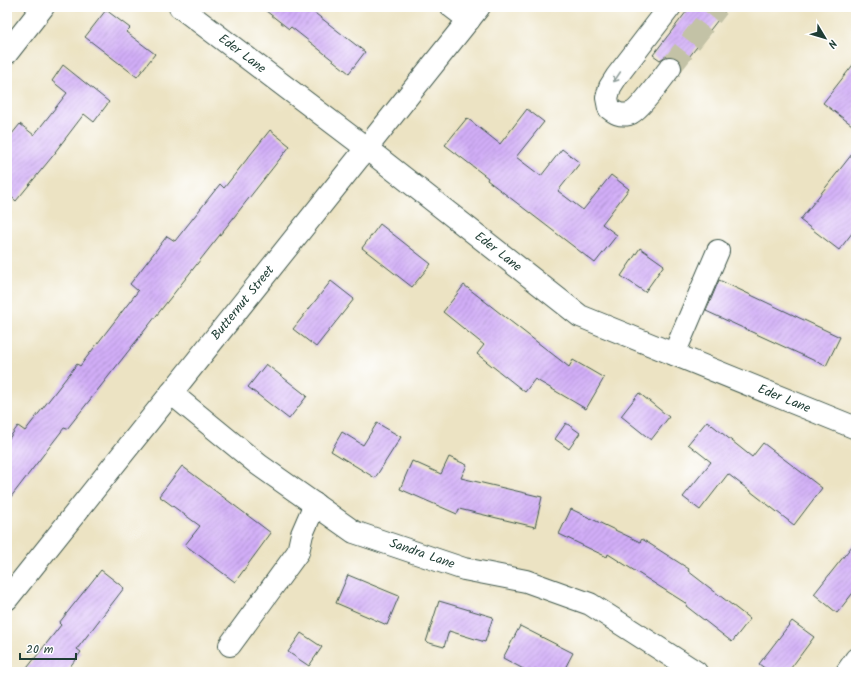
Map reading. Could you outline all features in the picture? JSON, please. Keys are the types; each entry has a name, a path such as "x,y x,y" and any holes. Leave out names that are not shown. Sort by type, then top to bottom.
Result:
{"street":[{"path":"7,53 43,7"},
{"name":"Eder Lane","path":"180,7 366,148 580,316 856,428"},
{"path":"670,7 610,87 607,98 609,108 618,115 630,114 640,105 670,68"},
{"name":"Butternut Street","path":"7,599 366,148 466,11"},
{"path":"674,354 718,251"},
{"name":"Sandra Lane","path":"171,393 259,465 354,532 464,569 526,581 590,604 696,672"},
{"path":"230,645 298,552 302,534 315,504"},
{"path":"846,672 856,660"}],"building":[{"path":"261,7 307,7 365,52 349,73 291,27 289,29"},
{"path":"690,7 728,7 682,66 678,58 672,56 666,56 660,60 653,55"},
{"path":"106,10 130,28 126,32 155,54 137,77 85,37"},
{"path":"856,61 856,128 823,103"},
{"path":"63,65 109,102 94,122 84,114 56,152 16,201 7,193 7,140 20,124 34,135 67,93 52,81"},
{"path":"527,109 544,122 516,157 541,176 562,149 580,163 558,191 583,210 611,175 629,189 602,224 617,235 595,263 487,180 488,178 445,145 467,118 500,144"},
{"path":"270,130 290,146 67,429 64,428 7,502 7,441 18,426 25,431 77,364 80,366 138,291 130,284 167,236 175,241 220,184 224,188"},
{"path":"856,149 856,228 839,250 800,220"},
{"path":"380,224 431,264 412,287 362,248"},
{"path":"640,248 664,265 645,292 621,276"},
{"path":"719,280 840,337 826,366 706,311"},
{"path":"331,281 354,299 316,347 293,329"},
{"path":"464,285 569,367 573,360 604,378 586,409 535,379 525,392 477,354 484,345 443,312"},
{"path":"266,364 307,396 289,419 248,387"},
{"path":"639,393 669,417 651,440 621,416"},
{"path":"707,421 752,457 763,443 822,488 794,525 728,474 700,510 683,497 711,462 688,444"},
{"path":"377,423 401,437 375,478 331,451 342,432 363,445"},
{"path":"566,423 580,433 569,449 555,439"},
{"path":"449,457 467,465 461,478 542,497 535,527 459,509 457,514 400,489 412,461 441,474"},
{"path":"182,466 271,533 235,582 185,545 200,526 159,496"},
{"path":"571,509 640,542 642,539 689,569 688,571 750,619 732,642 686,606 687,604 608,554 607,557 559,534"},
{"path":"856,541 856,589 837,613 814,594"},
{"path":"101,570 124,588 77,649 81,652 66,672 24,672 61,625 59,623"},
{"path":"348,575 399,596 387,625 336,603"},
{"path":"439,601 493,617 485,642 449,631 444,647 426,642"},
{"path":"792,621 814,637 788,672 770,672 759,664"},
{"path":"520,626 573,653 563,672 529,672 503,658"},
{"path":"301,633 322,647 309,666 288,652"}],"tunnel":[{"path":"670,68 718,7"}]}
